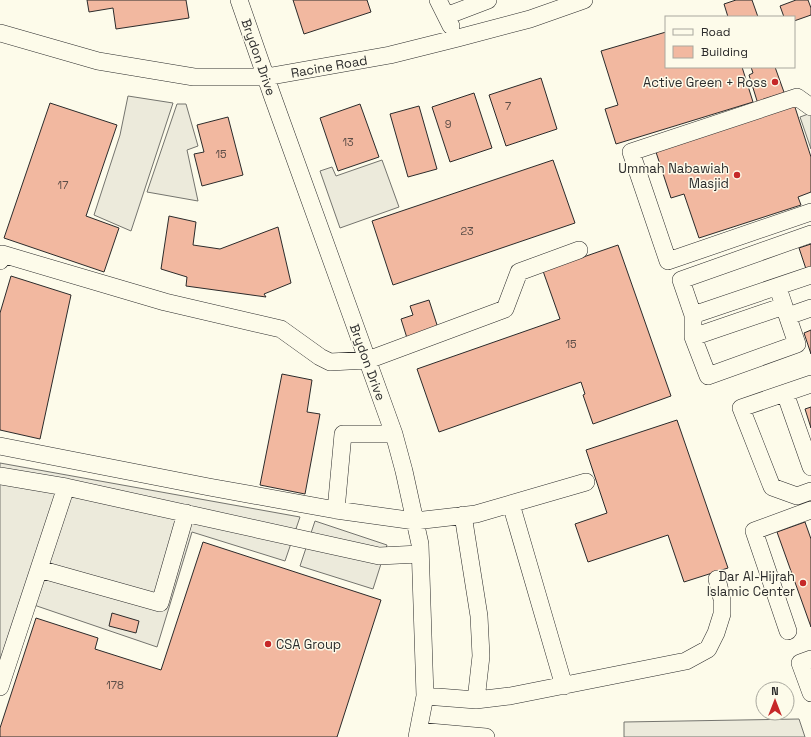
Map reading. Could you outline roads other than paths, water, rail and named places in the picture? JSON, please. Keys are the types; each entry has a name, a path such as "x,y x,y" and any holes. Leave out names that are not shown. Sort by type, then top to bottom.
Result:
{"street":[{"name":"Brydon Drive","path":"240,0 266,77 394,434 415,521 420,544 425,696 417,734"},
{"path":"438,0 458,38"},
{"path":"446,16 488,0"},
{"name":"Racine Road","path":"0,34 98,61 194,77 266,77 390,55 530,19 584,0"},
{"path":"778,287 797,344 708,376 693,337 693,315 681,280 668,261 630,152 796,97 811,107"},
{"path":"668,261 811,212"},
{"path":"681,280 811,234"},
{"path":"0,262 2,254 165,302 281,329 320,357 330,362 368,360 505,309 519,272 578,250"},
{"path":"693,315 811,275"},
{"path":"693,337 786,311 811,308"},
{"path":"811,384 741,408 772,488 797,496 811,491"},
{"path":"785,393 811,467"},
{"path":"336,510 343,434 394,434"},
{"path":"0,446 336,510 415,521 476,514 586,482"},
{"path":"0,476 66,487 379,556 420,554"},
{"path":"0,687 66,487"},
{"path":"511,504 564,686"},
{"path":"788,631 754,531 811,510"},
{"path":"39,569 160,603 186,513"},
{"path":"463,515 479,616 481,656 476,700"},
{"path":"425,696 476,700 510,696 686,660 708,649 716,634 722,614 722,599 717,579"},
{"path":"811,659 800,663 811,693"},
{"path":"417,734 486,737"}],"place":[{"name":"Active Green + Ross","path":"775,82"},
{"name":"Ummah Nabawiah Masjid","path":"737,175"},
{"name":"Dar Al-Hijrah Islamic Center","path":"803,583"},
{"name":"CSA Group","path":"268,644"}]}
